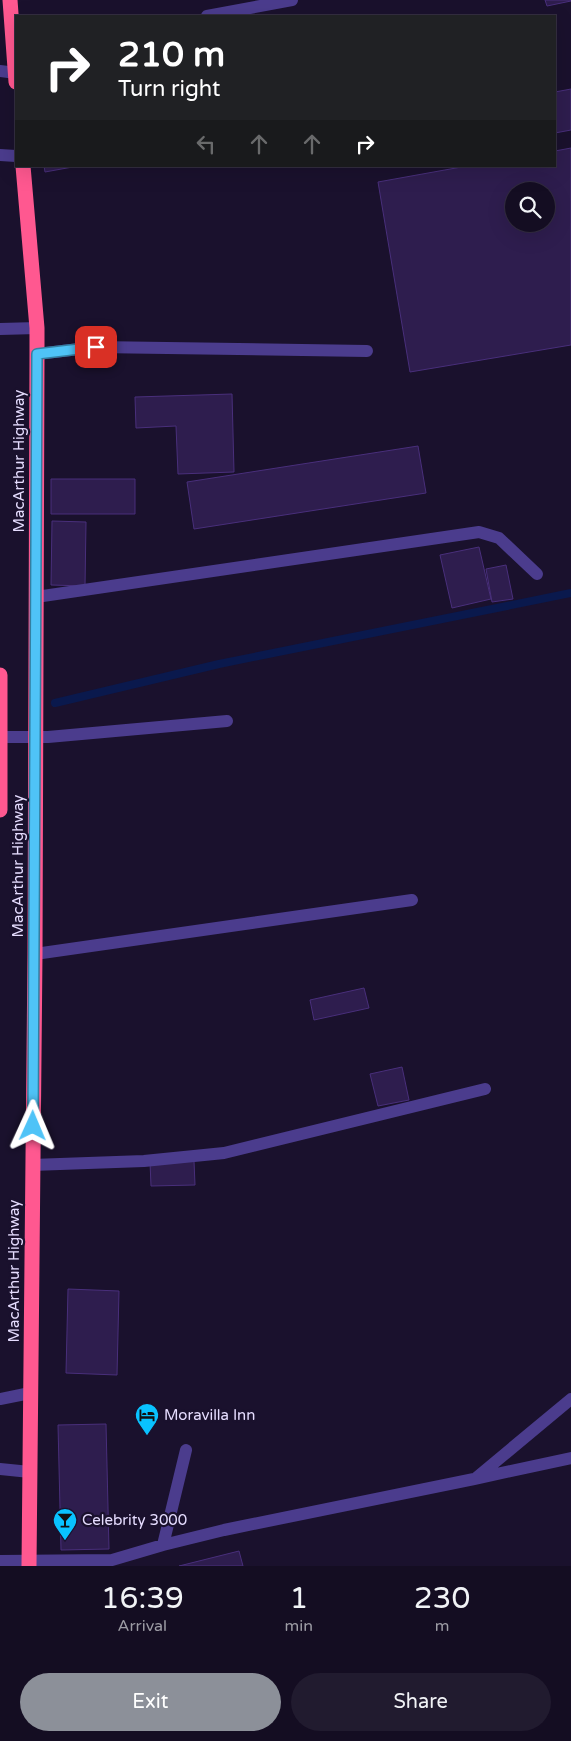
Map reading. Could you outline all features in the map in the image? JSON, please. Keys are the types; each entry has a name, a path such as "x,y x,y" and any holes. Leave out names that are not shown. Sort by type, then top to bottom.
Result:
{"highway":[{"path":"10,0 15,48"},
{"name":"MacArthur Highway","path":"23,167 37,328 35,954 29,1564"},
{"name":"MacArthur Highway","path":"0,675 0,810"}],"street":[{"path":"212,15 292,0"},
{"path":"0,71 15,73"},
{"path":"0,155 15,156"},
{"path":"0,329 37,328"},
{"path":"37,354 96,347 367,351"},
{"path":"36,597 479,532 499,538 537,574"},
{"path":"1,737 36,737 228,721"},
{"path":"35,954 412,900"},
{"path":"32,1165 144,1161 224,1153 485,1089"},
{"path":"0,1399 30,1393"},
{"path":"474,1479 571,1399"},
{"path":"163,1545 186,1450"},
{"path":"0,1561 29,1564 112,1560 224,1530 571,1458"},
{"path":"0,1469 30,1472"}],"building":[{"path":"545,0 571,0 571,1 547,6"},
{"path":"571,89 571,130 556,133 556,92"},
{"path":"571,148 571,345 410,372 378,182 461,167 556,167 556,151"},
{"path":"44,167 72,167 45,172"},
{"path":"232,394 234,472 178,474 176,426 136,428 135,397"},
{"path":"418,446 426,493 194,529 187,482"},
{"path":"51,479 135,479 135,514 51,514"},
{"path":"52,521 86,522 85,586 51,585"},
{"path":"479,547 491,599 452,608 440,555"},
{"path":"506,565 513,599 492,602 486,569"},
{"path":"364,988 369,1008 314,1020 310,1000"},
{"path":"402,1067 409,1100 378,1106 370,1074"},
{"path":"194,1161 195,1185 151,1186 150,1162"},
{"path":"68,1289 119,1291 117,1375 66,1373"},
{"path":"106,1424 109,1549 61,1550 58,1425"},
{"path":"239,1551 243,1566 179,1566"}],"waterway":[{"path":"55,703 219,664 571,593"}],"place":[{"name":"Moravilla Inn","path":"147,1436"},
{"name":"Celebrity 3000","path":"65,1541"}],"route":[{"path":"33,1126 37,354 96,347"}]}
